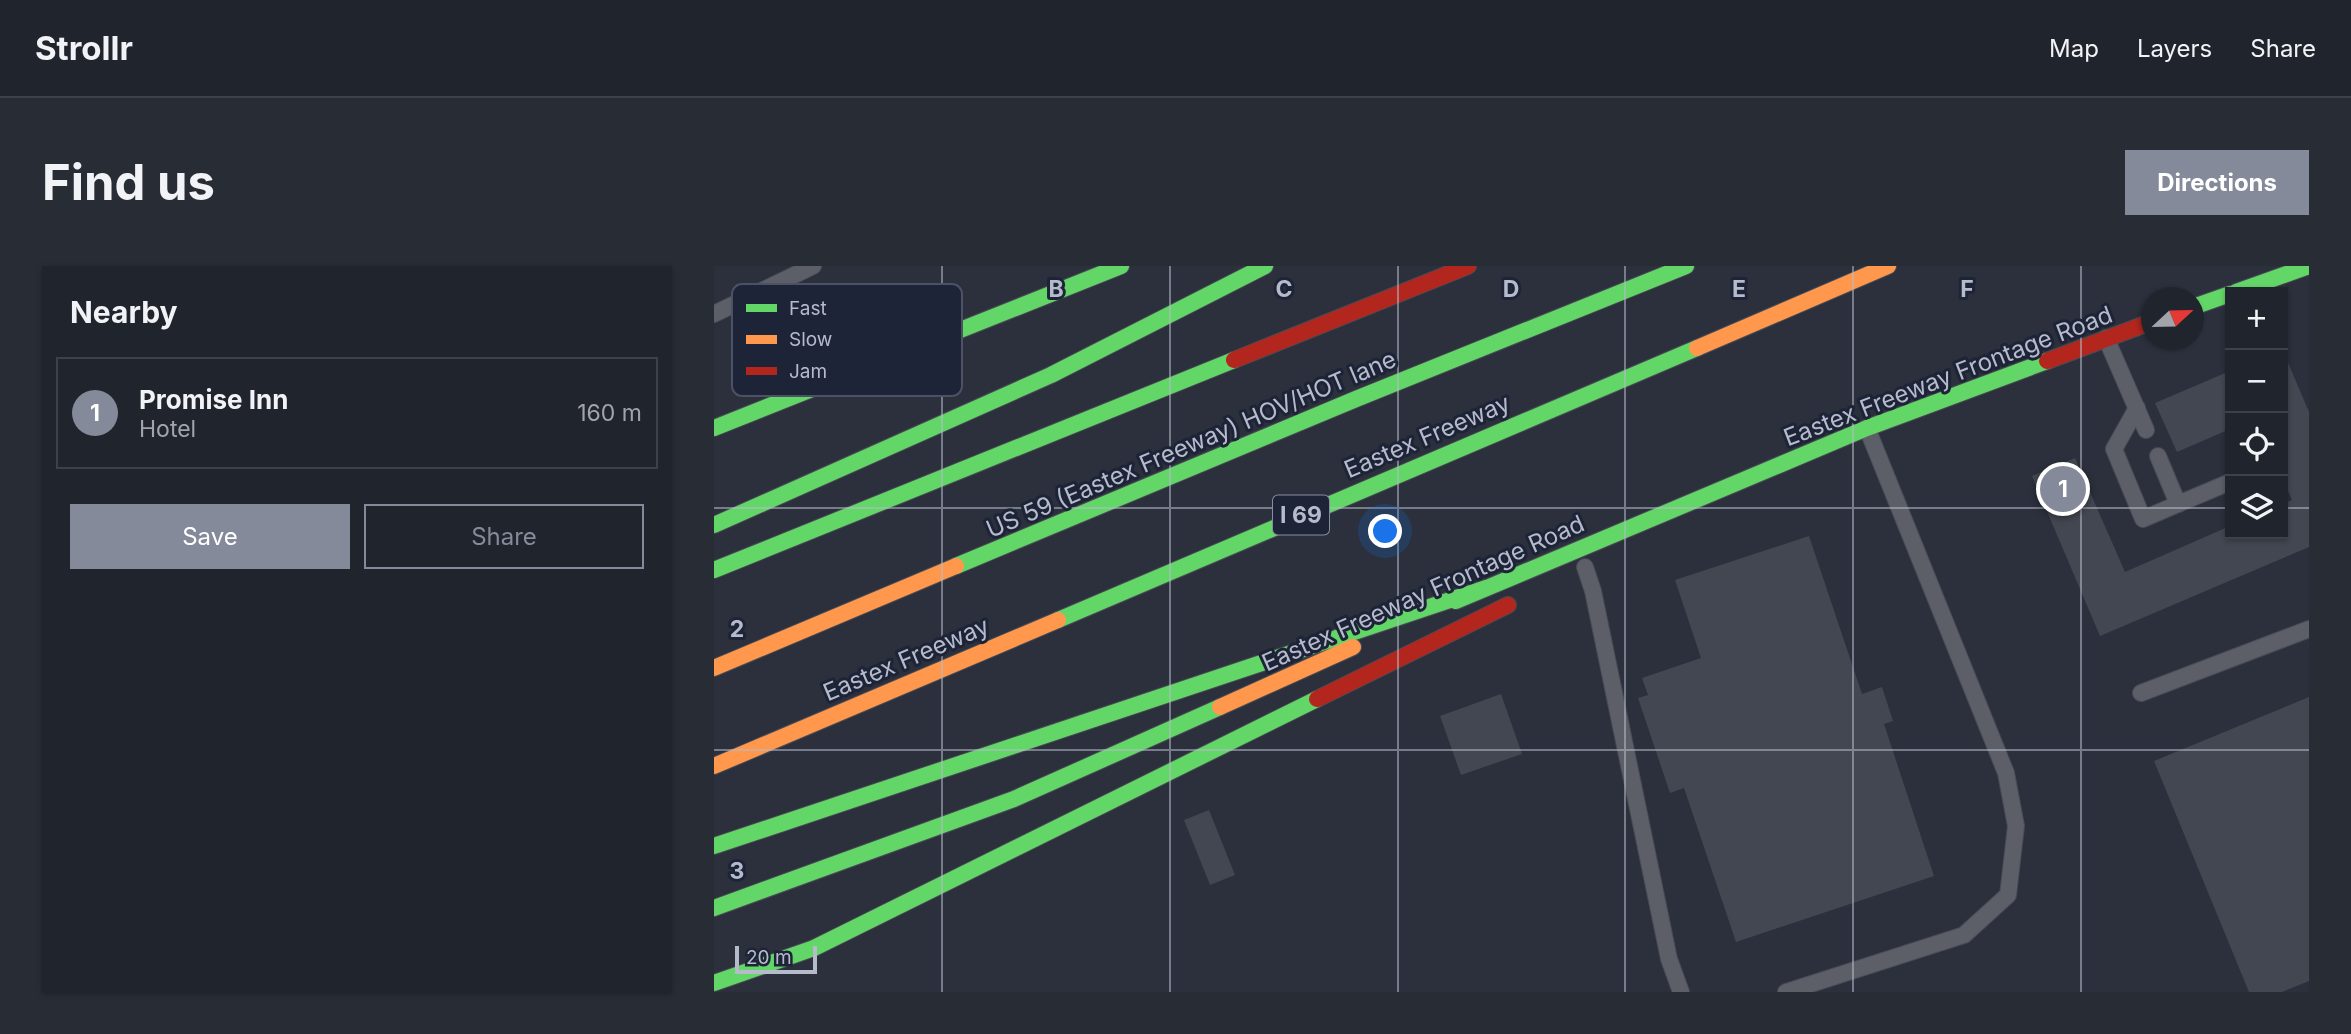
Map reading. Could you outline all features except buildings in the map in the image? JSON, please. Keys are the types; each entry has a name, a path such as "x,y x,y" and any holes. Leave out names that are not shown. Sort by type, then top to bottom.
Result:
{"main road":[{"path":"962,329 1121,266"},
{"path":"714,525 1051,375 1265,266"},
{"path":"714,570 1468,266"},
{"name":"US 59 (Eastex Freeway) HOV/HOT lane","path":"714,668 1344,405 1686,266"},
{"name":"Eastex Freeway","path":"714,766 1888,266"},
{"path":"2250,287 2309,266"},
{"path":"2204,303 2225,296"},
{"name":"Eastex Freeway Frontage Road","path":"714,908 1014,799 1486,588 1867,428 2141,326"},
{"path":"714,428 794,396"},
{"path":"1591,564 1867,428"},
{"path":"714,846 1486,588"},
{"path":"714,983 814,948 1522,598"}],"lane":[{"path":"776,284 813,266"},
{"path":"714,314 732,305"},
{"path":"2106,338 2146,430"},
{"path":"2137,408 2114,449 2143,519 2225,484"},
{"path":"1786,992 1964,934 2008,895 2016,826 2006,773 1867,428"},
{"path":"2158,456 2178,504"},
{"path":"1591,564 1593,591 1669,959 1681,992"},
{"path":"2141,693 2309,629"}],"traffic: fast":[{"path":"962,329 1121,266"},
{"path":"714,525 1051,375 1265,266"},
{"path":"956,566 1356,399 1686,266"},
{"path":"2250,287 2309,266"},
{"path":"2204,303 2225,296"},
{"path":"1058,620 1697,348"},
{"path":"714,570 1234,360"},
{"path":"1456,601 1867,428 2047,361"},
{"path":"714,428 794,396"},
{"path":"714,846 1486,588"},
{"path":"714,983 814,948 1317,699"},
{"path":"714,908 1014,799 1220,707"}],"traffic: slow":[{"path":"1697,348 1888,266"},
{"path":"714,668 956,566"},
{"path":"714,766 1058,620"},
{"path":"1220,707 1353,647"}],"traffic: jam":[{"path":"1234,360 1468,266"},
{"path":"2047,361 2141,326"},
{"path":"1317,699 1508,605"}],"place":[{"name":"Promise Inn","path":"2063,489"}]}
